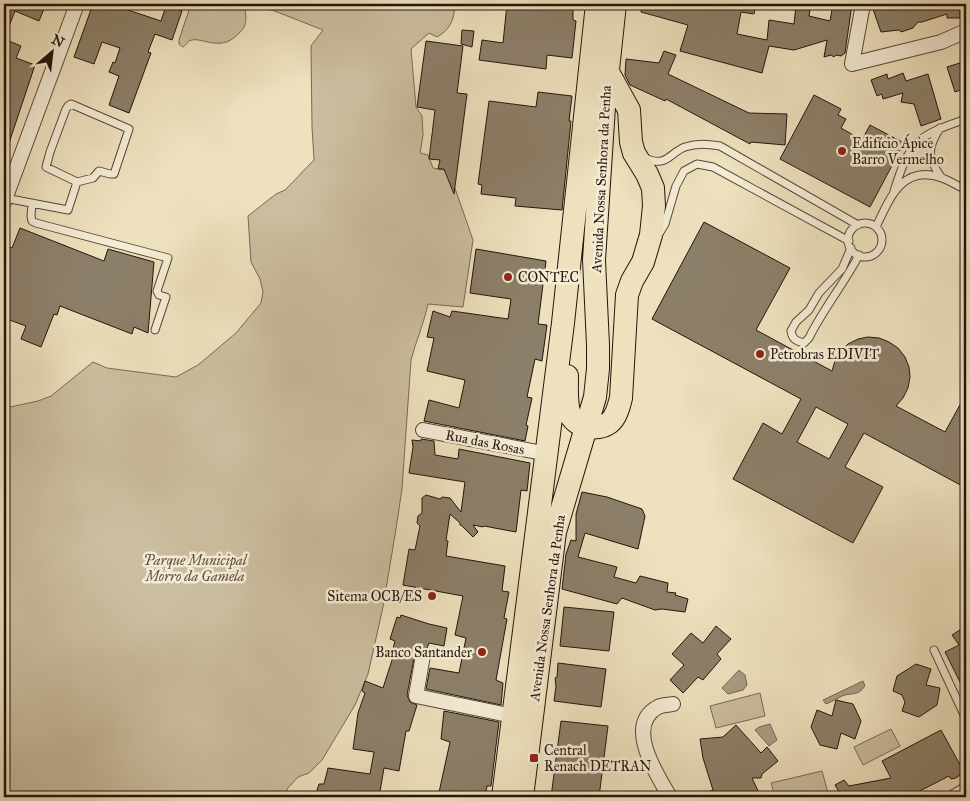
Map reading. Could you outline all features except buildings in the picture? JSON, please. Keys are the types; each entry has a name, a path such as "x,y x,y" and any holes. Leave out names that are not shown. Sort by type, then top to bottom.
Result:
{"main road":[{"name":"Avenida Nossa Senhora da Penha","path":"503,797 548,454 596,4"},
{"name":"Avenida Nossa Senhora da Penha","path":"522,797 555,532 594,397 598,369 594,260 604,107 616,4"},
{"path":"564,497 617,411 621,398 627,296 632,281 643,262 651,235 654,206 653,188 634,152 631,142 629,110 608,72"},
{"path":"585,118 594,110 604,107 626,113 631,124"},
{"path":"563,323 570,412 575,420 586,427 598,427 610,422"}],"street":[{"path":"4,199 77,4"},
{"path":"862,4 852,64 941,42 966,31"},
{"name":"Rua das Rosas","path":"423,430 548,454"},
{"path":"423,656 416,696 513,716"},
{"path":"670,797 644,744 643,729 648,715 659,707 673,704"}],"lane":[{"path":"71,104 129,129 114,174 98,171 93,178 77,182 48,169 46,164 66,109 71,104"},
{"path":"876,227 894,191 903,162 909,152 926,135 940,128 966,120"},
{"path":"940,128 932,140 930,156 941,177"},
{"path":"634,152 654,162 668,159 683,147 702,143 720,146 858,225"},
{"path":"643,262 665,224 676,186 684,171 697,164 713,166 850,245 859,255 870,256 876,253 881,247 880,233 876,227 864,223 853,229 850,234 850,245 842,269 819,293 809,310 796,322 791,331 792,337 797,342 804,343 808,338 830,300 846,280 859,255"},
{"path":"894,191 905,181 923,175 941,177 966,190"},
{"path":"4,199 68,210 77,182"},
{"path":"32,203 31,216 32,220 36,223 168,258 157,291 159,295 166,297 155,330"},
{"path":"934,650 966,719"}],"green space":[{"name":"Parque Municipal Morro da Gamela","path":"191,4 454,4 453,19 448,28 437,37 429,33 411,49 416,107 422,116 423,135 420,153 428,155 433,168 449,171 473,240 463,307 428,304 411,360 402,489 383,607 368,674 355,705 322,760 309,773 298,777 287,789 287,797 4,797 4,404 10,407 51,396 93,362 107,368 176,377 198,365 236,333 261,303 263,292 260,279 251,262 248,216 276,194 285,190 314,160 311,46 323,30 272,10 245,7 245,26 241,32 230,40 217,43 193,40 183,47 179,44 179,40"},
{"path":"760,693 765,716 716,728 710,706"},
{"path":"891,729 900,746 863,765 854,747"},
{"path":"822,771 828,793 812,797 775,797 771,783"}],"shaded area":[{"path":"739,670 745,675 747,685 743,690 728,694 722,688"},
{"path":"863,681 865,686 857,693 842,696 826,704 823,700"},
{"path":"770,724 777,740 769,746 755,730"}],"place":[{"name":"Edifício Ápice Barro Vermelho","path":"842,151"},
{"name":"CONTEC","path":"508,277"},
{"name":"Petrobras EDIVIT","path":"760,354"},
{"name":"Sitema OCB/ES","path":"432,596"},
{"name":"Banco Santander","path":"482,652"},
{"name":"Central Renach DETRAN","path":"534,758"}]}
